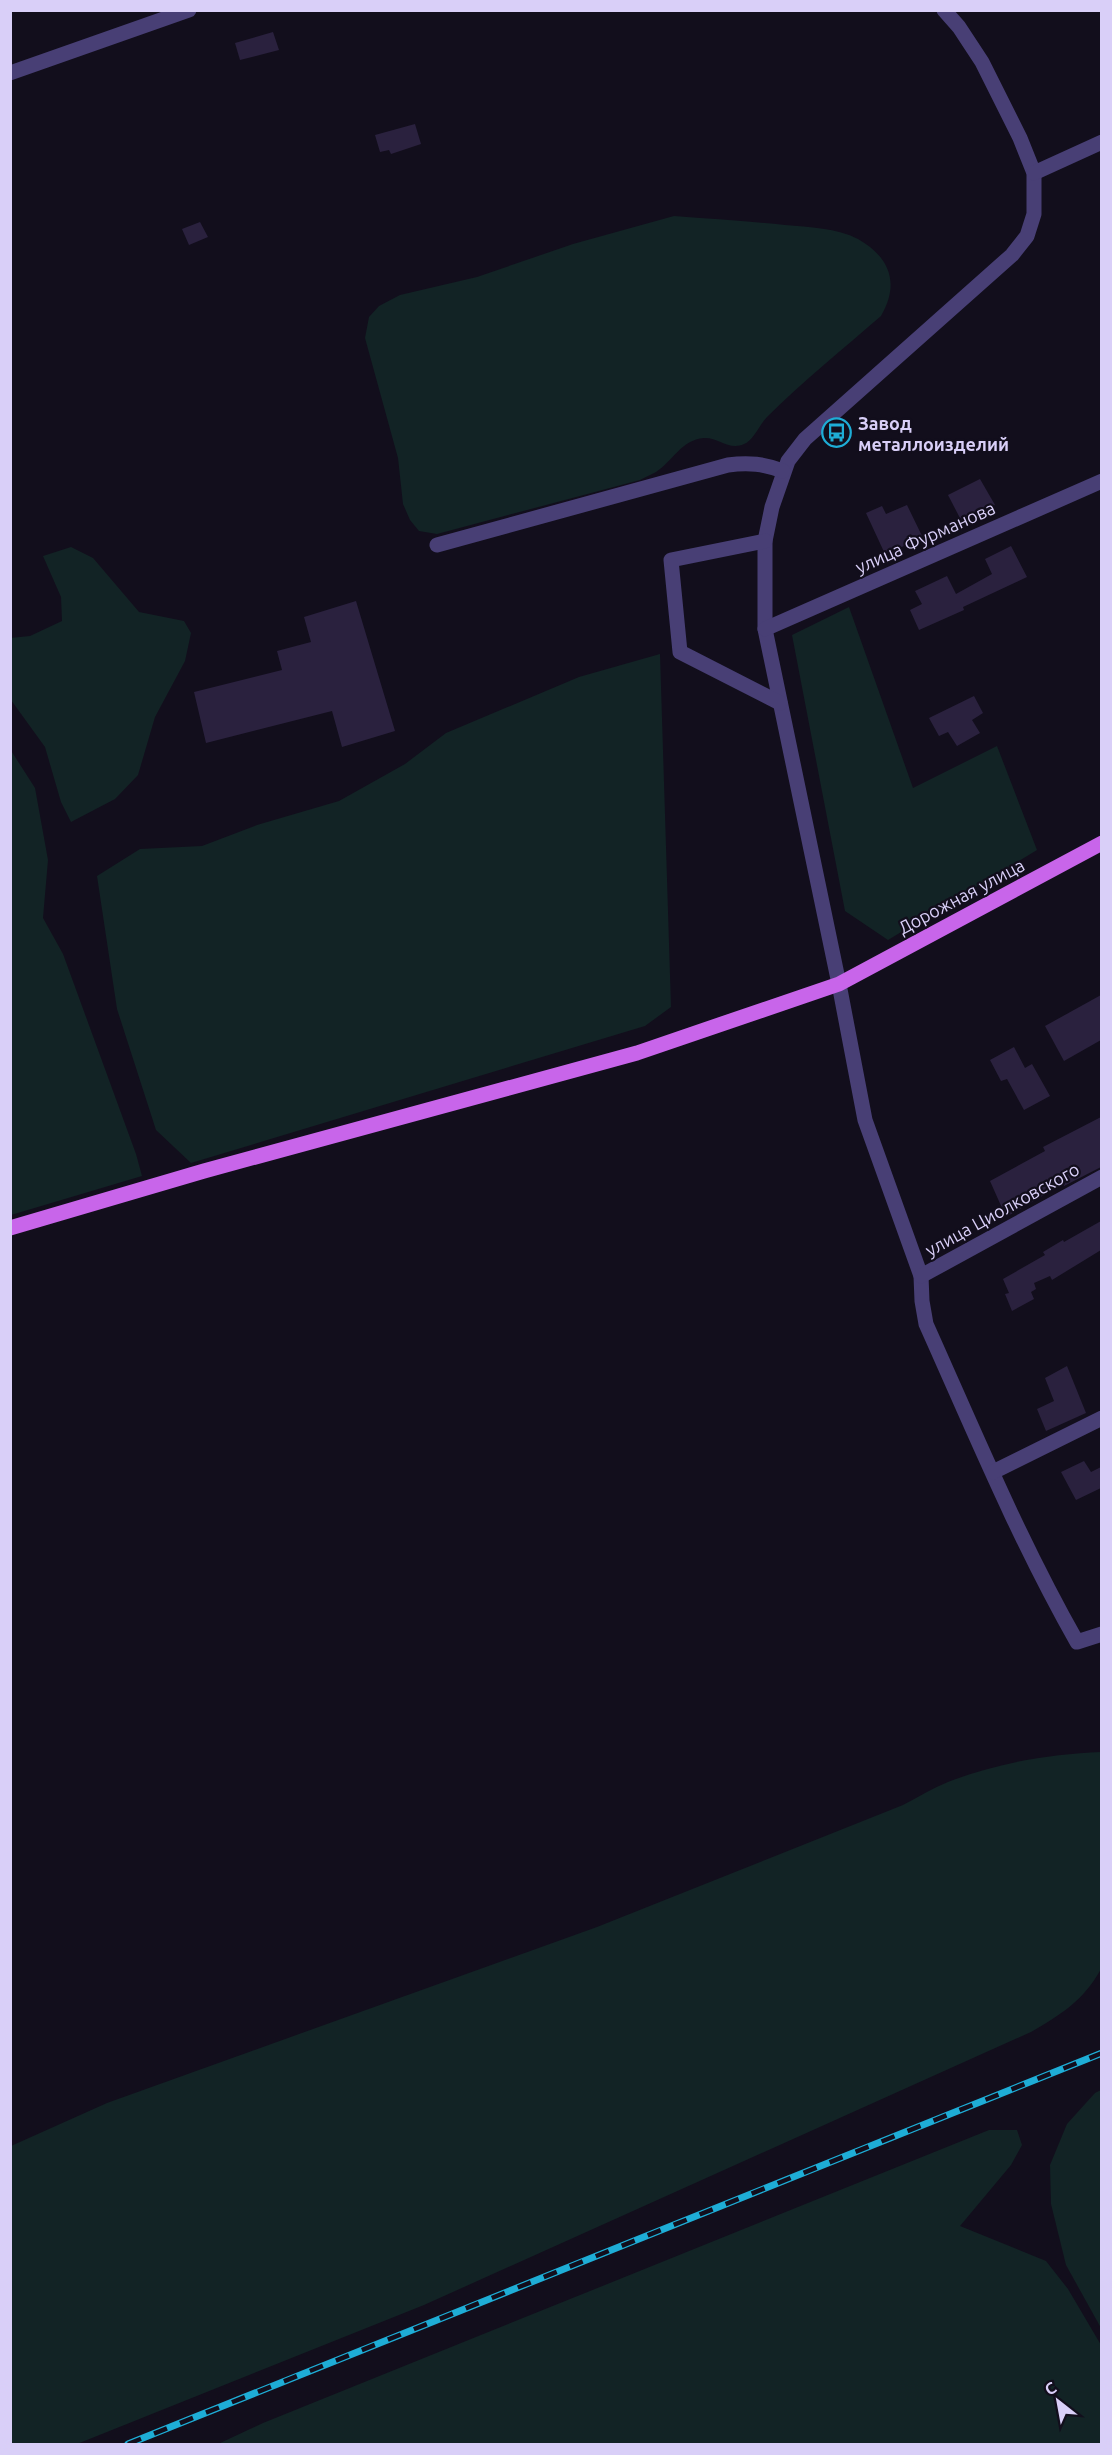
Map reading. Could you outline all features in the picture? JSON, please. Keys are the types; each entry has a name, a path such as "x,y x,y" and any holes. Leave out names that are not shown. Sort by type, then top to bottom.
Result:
{"main road":[{"name":"Дорожная улица","path":"10,1228 204,1171 637,1053 839,984 1101,843"}],"street":[{"path":"10,73 189,10"},
{"path":"944,10 959,27 982,62 1020,138 1034,173 1034,214 1027,236 1012,255 805,439 788,461 774,497 765,541 765,629 865,1120 921,1276 926,1324 1033,1560 1077,1642 1101,1634"},
{"path":"1034,173 1101,142"},
{"path":"437,545 728,465 746,462 764,464 783,471"},
{"name":"улица Фурманова","path":"765,629 1101,481"},
{"path":"765,541 671,560 680,652 780,703"},
{"name":"улица Циолковского","path":"921,1276 1101,1177"},
{"path":"993,1472 1101,1418"}],"shaded area":[{"path":"674,216 813,227 850,235 878,254 889,272 891,282 887,304 881,316 781,404 744,444 733,446 709,438 696,440 683,447 656,472 640,480 437,534 419,531 410,520 403,504 398,458 365,338 369,317 379,306 400,295 477,277 573,244"},
{"path":"71,547 93,558 139,612 184,621 191,633 185,661 155,717 138,775 115,799 71,822 61,802 45,747 11,700 10,638 30,636 62,621 61,597 43,556"},
{"path":"849,607 913,788 997,746 1037,850 888,940 845,911 792,635"},
{"path":"660,654 671,1007 645,1026 191,1163 156,1130 117,1009 97,876 140,849 202,846 257,825 339,801 405,764 446,733 579,677"},
{"path":"10,749 35,788 48,860 43,918 63,954 142,1176 11,1215"},
{"path":"1101,1752 1101,1969 1087,1990 1071,2006 1052,2019 1031,2032 424,2305 77,2444 11,2444 11,2146 107,2103 597,1927 903,1805 966,1775 1023,1761"},
{"path":"1101,2090 1101,2328 1066,2265 1051,2204 1050,2165 1067,2124 1095,2093"},
{"path":"989,2130 1017,2130 1022,2145 1011,2165 960,2226 1046,2261 1068,2289 1101,2345 1101,2444 218,2444 263,2423"}],"building":[{"path":"273,32 279,50 240,60 235,43"},
{"path":"415,124 421,144 391,154 389,150 380,152 375,135"},
{"path":"200,222 208,237 189,245 182,229"},
{"path":"980,479 995,505 961,520 948,495"},
{"path":"907,505 923,538 885,554 866,513 882,506 886,514"},
{"path":"1011,546 1027,577 963,607 964,610 919,630 910,610 922,604 915,591 947,576 956,594 992,574 985,559"},
{"path":"356,601 395,731 342,747 332,711 206,743 194,692 282,670 277,651 311,642 304,617"},
{"path":"974,696 983,713 972,720 980,733 957,746 948,732 939,736 929,718"},
{"path":"1101,995 1101,1040 1064,1061 1045,1026"},
{"path":"1014,1047 1025,1068 1032,1064 1050,1096 1024,1110 1007,1079 1001,1081 990,1060"},
{"path":"1101,1117 1101,1167 1064,1186 1063,1184 1006,1217 990,1181 1045,1151 1043,1147"},
{"path":"1101,1221 1101,1250 1052,1280 1050,1276 1034,1283 1036,1289 1031,1292 1034,1299 1012,1311 1005,1294 1009,1293 1003,1279 1045,1255 1043,1252 1063,1240 1064,1242"},
{"path":"1067,1366 1086,1413 1046,1431 1037,1409 1054,1401 1045,1378"},
{"path":"1084,1461 1091,1472 1101,1467 1101,1488 1076,1500 1061,1472"}],"railway":[{"path":"128,2444 1102,2053"}],"place":[{"name":"Завод металлоизделий","path":"837,433"}]}
